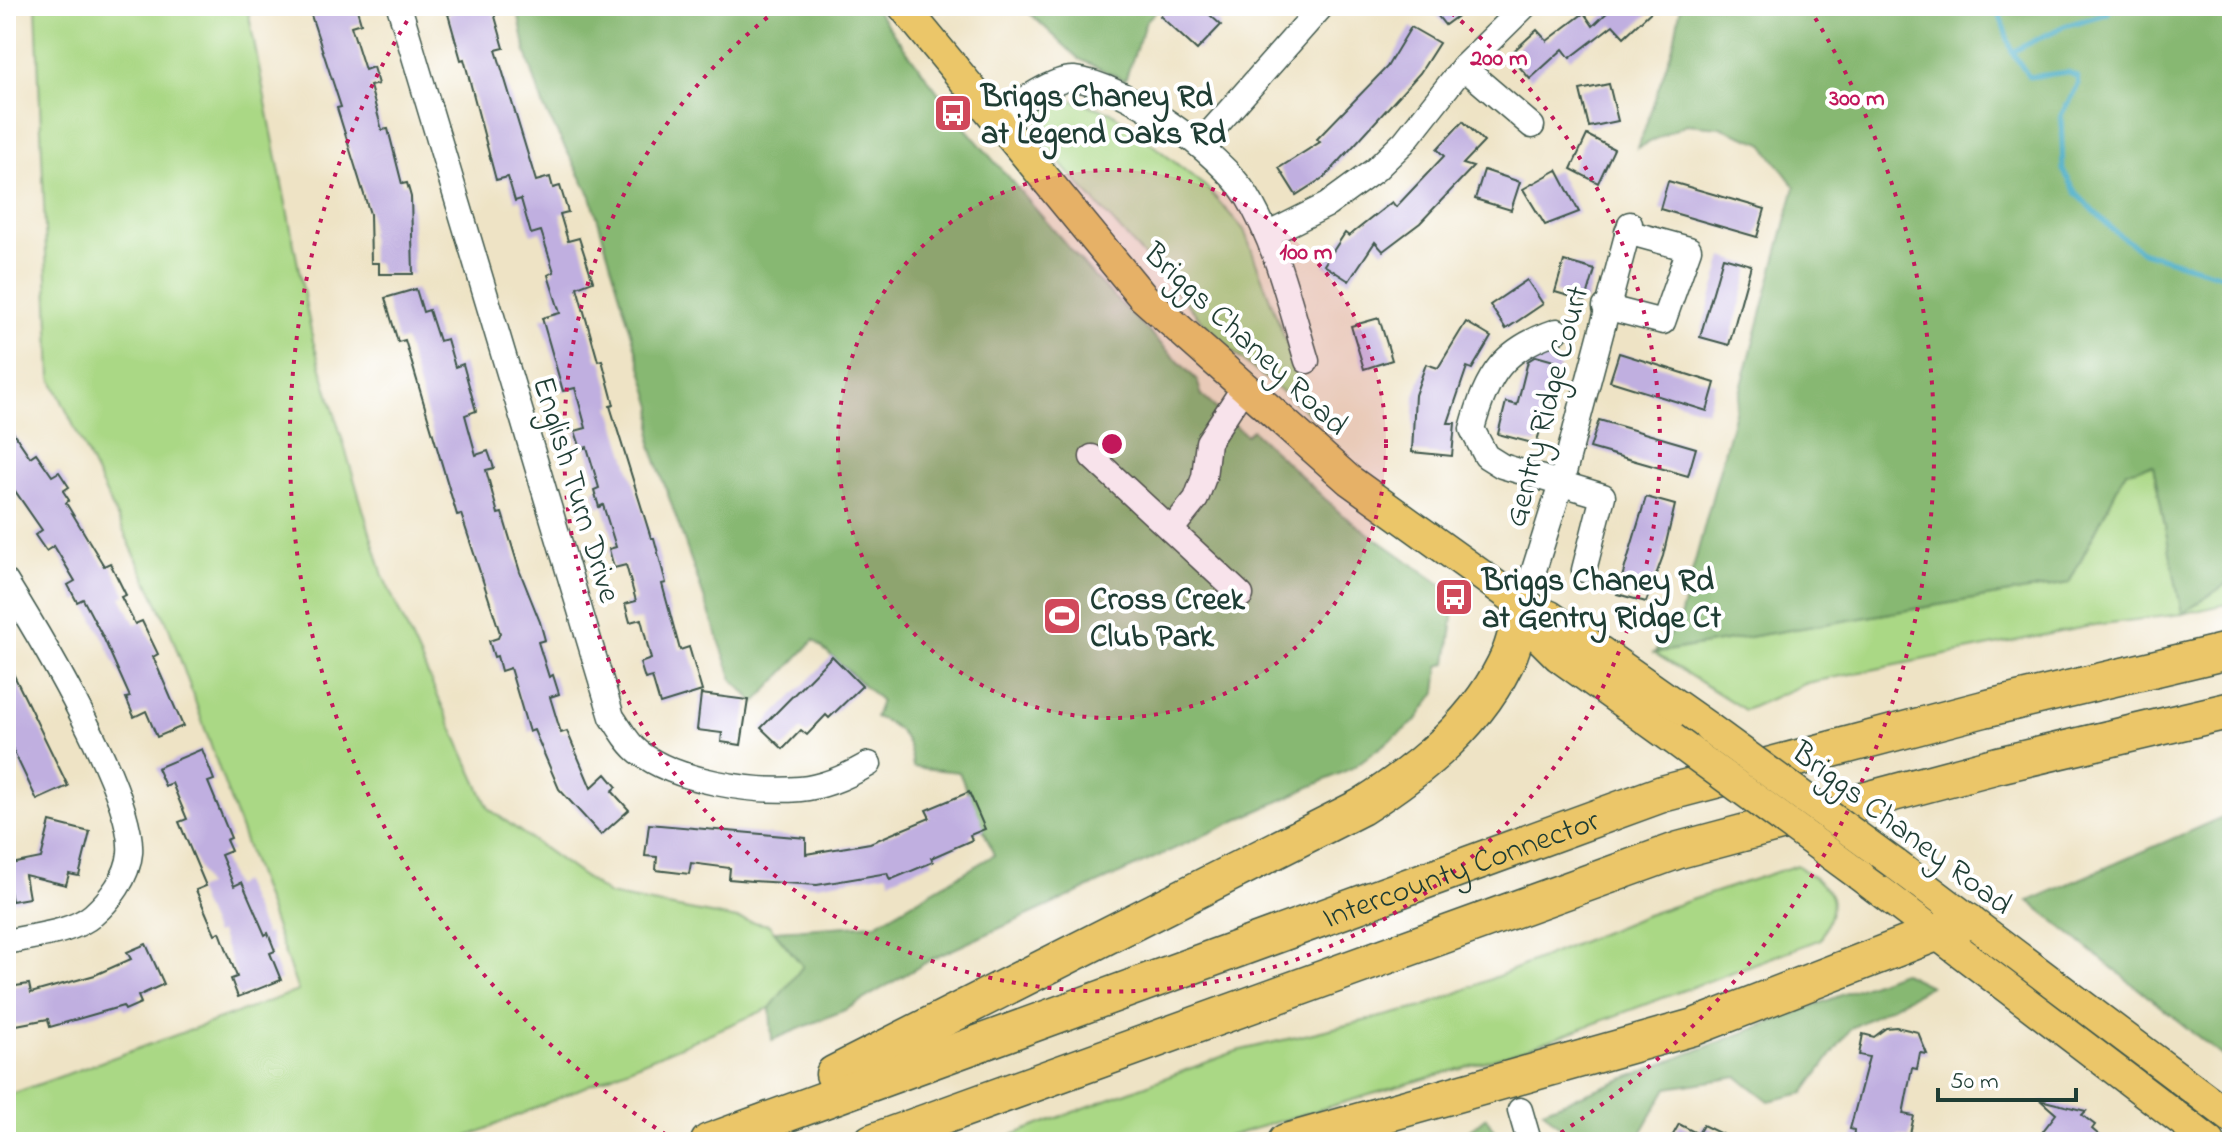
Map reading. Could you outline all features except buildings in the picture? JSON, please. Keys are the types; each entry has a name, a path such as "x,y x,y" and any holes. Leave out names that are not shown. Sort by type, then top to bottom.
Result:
{"highway":[{"path":"697,1142 1361,807 1414,774 1454,735 1489,692 1511,652 1523,605"},
{"name":"Intercounty Connector","path":"709,1142 1662,794 1984,709 2232,650"},
{"name":"Intercounty Connector","path":"872,1142 1679,850 1998,765 2232,710"},
{"path":"1286,1142 1694,1027 1951,928"}],"main road":[{"name":"Briggs Chaney Road","path":"903,6 994,121 1142,296 1349,480 1523,605 1550,616 1895,864 1951,928 2210,1142"},
{"name":"Briggs Chaney Road","path":"1523,605 1534,632 1558,656 1859,875 1951,928 2232,1118"}],"street":[{"name":"English Turn Drive","path":"399,6 612,717 638,751 684,775 741,787 799,789 831,783 869,764"},
{"path":"1199,145 1322,6"},
{"path":"1267,235 1327,205 1375,170 1404,142 1463,67 1525,6"},
{"path":"1463,67 1532,126"},
{"path":"994,121 1031,95 1071,78 1115,91 1199,145 1246,193 1267,235 1307,361"},
{"name":"Gentry Ridge Court","path":"1523,605 1561,484 1605,307 1629,228 1689,249 1663,322 1605,307"},
{"path":"1557,331 1525,342 1503,362 1478,409 1472,429 1486,456 1502,466 1603,496 1584,570"},
{"path":"1171,530 1196,499 1204,477 1208,442 1244,387"},
{"path":"1092,457 1241,595"},
{"path":"6,582 91,732 124,814 130,853 113,894 91,918 66,928 6,942"},
{"path":"1520,1110 1526,1142 1546,1142"}],"green space":[{"path":"36,6 247,6 313,341 383,576 489,809 609,895 769,925 803,966 770,1008 455,1142 6,1142 6,1096 298,991 168,625 51,378"},
{"path":"517,6 873,6 962,124 1095,278 1197,380 1202,396 1246,435 1252,430 1341,514 1456,595 1447,663 1439,666 1436,692 1416,721 1352,768 932,959 847,1009 772,1040 770,1008 803,966 774,931 876,924 994,855 959,772 913,767 903,736 892,725 875,717 881,701 814,640 755,703 733,680 651,446 653,407 591,196 544,108 526,52"},
{"path":"1022,6 1161,6 1146,21 1125,80 1079,59"},
{"path":"1681,6 2232,6 2232,580 2182,614 2153,465 2126,471 2069,583 1654,653 1678,625 1795,187 1762,143 1720,127 1686,124 1638,148 1674,43"},
{"path":"1064,98 1111,112 1206,187 1244,230 1315,419 1223,344 1034,134 1041,111"},
{"path":"2153,465 2182,613 2232,580 2232,603 2182,614 2095,625 1807,683 1745,710 1654,653 2069,583 2126,471"},
{"path":"2232,807 2232,1064 2029,901 2225,816"},
{"path":"1797,865 1819,882 1830,896 1831,913 1821,939 1523,1050 1204,1142 993,1142 1237,1051 1423,1007 1646,915"},
{"path":"1901,972 1930,986 1851,1028 1804,1093 1769,1101 1738,1077 1667,1088 1636,1142 1575,1142 1543,1110"},
{"path":"1486,1117 1496,1134 1489,1142 1455,1142"}],"waterway":[{"path":"1952,6 1960,12 1972,11 1972,6"},
{"path":"1997,6 2012,52 2029,77 2068,72 2077,77 2078,85 2061,115 2063,170 2077,194 2115,232 2143,252 2232,278"},
{"path":"2012,52 2064,26 2108,13 2103,6"}],"place":[{"name":"Briggs Chaney Rd at Legend Oaks Rd","path":"953,113"},
{"name":"Briggs Chaney Rd at Gentry Ridge Ct","path":"1454,597"},
{"name":"Cross Creek Club Park","path":"1062,616"}]}
